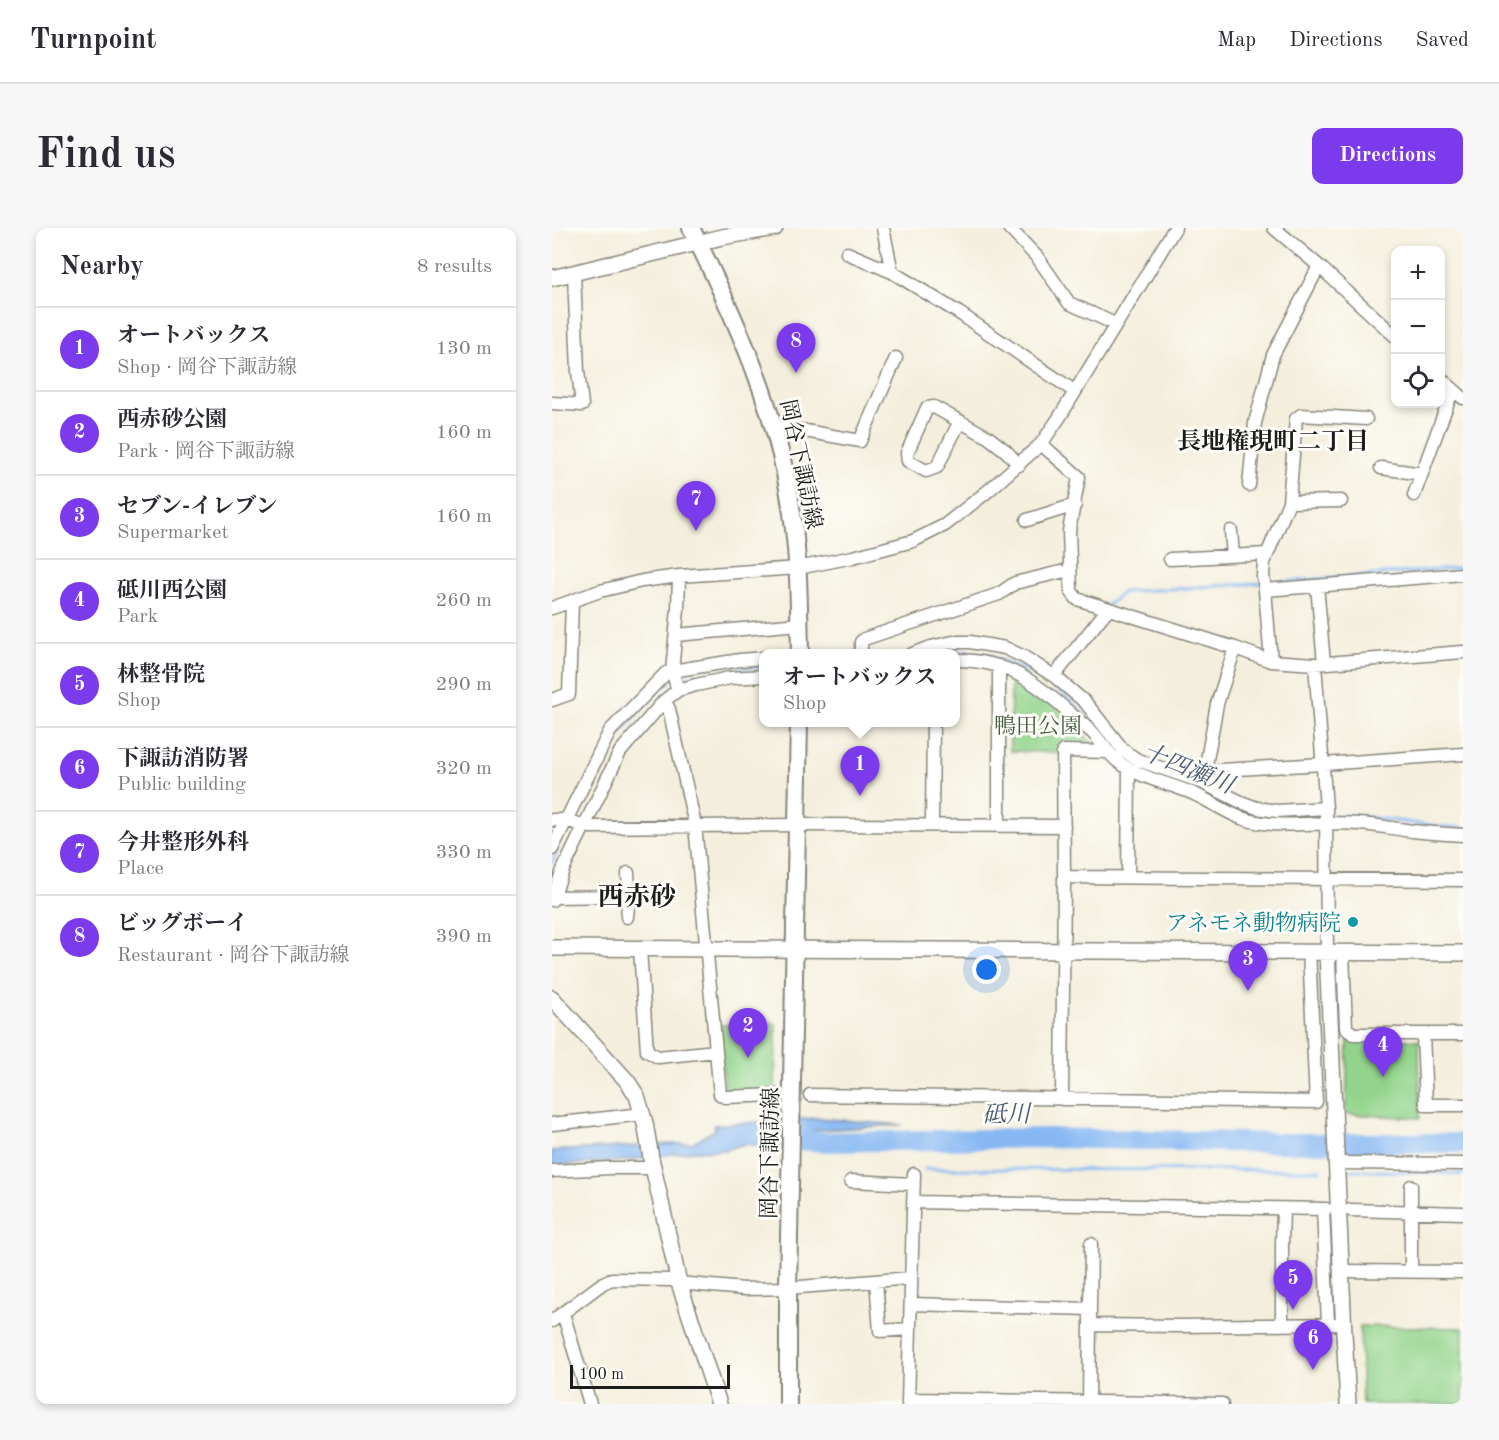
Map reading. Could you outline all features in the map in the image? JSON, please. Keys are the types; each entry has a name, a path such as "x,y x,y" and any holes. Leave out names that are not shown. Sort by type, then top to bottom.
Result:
{"main road":[{"name":"岡谷下諏訪線","path":"695,236 735,318 774,428 789,497 798,568 800,649"},
{"name":"岡谷下諏訪線","path":"788,1404 788,1288 799,727"}],"street":[{"path":"552,278 695,236 722,237 775,228"},
{"path":"882,228 891,272"},
{"path":"1009,228 1038,258 1069,303 1115,324"},
{"path":"552,608 600,591 642,581 679,576 798,568 853,557 913,541 945,525 1019,465 1041,444 1175,228"},
{"path":"1274,228 1319,266 1391,333"},
{"path":"847,253 891,272 959,313 1074,391"},
{"path":"1249,485 1255,423 1273,355 1319,266"},
{"path":"552,403 582,405 578,371 574,273"},
{"path":"774,428 789,428 860,441 896,357"},
{"path":"1414,495 1459,392 1445,382"},
{"path":"960,421 937,466 926,471 908,461 907,453 927,408 934,407 960,421 988,437 1019,465"},
{"path":"1271,661 1263,576 1264,562 1289,502 1296,419 1301,415 1366,419"},
{"path":"1041,444 1079,477 1069,531 1071,591 1077,599 1271,661 1319,663 1463,652"},
{"path":"1380,468 1422,474"},
{"path":"1289,502 1341,501"},
{"path":"1027,520 1075,505"},
{"path":"1231,531 1233,556"},
{"path":"1170,559 1267,554"},
{"path":"861,649 861,642 864,639 999,594 1016,583 1069,570"},
{"path":"1265,590 1463,574"},
{"path":"552,849 576,822 625,744 664,701 675,681 679,576"},
{"path":"1317,586 1327,822 1327,951 1341,1271 1336,1324"},
{"path":"552,700 569,693 572,601"},
{"path":"1054,676 1108,609"},
{"path":"676,635 799,624"},
{"path":"926,649 952,642 970,642 1005,648 1024,657 1054,676 1079,709 1093,734 1117,761 1129,769 1194,794 1239,817 1258,823 1327,822 1463,835"},
{"path":"1235,648 1217,705 1205,771 1463,754"},
{"path":"675,681 740,660 759,658"},
{"path":"960,660 972,660 999,666 1018,674 1079,709 1124,751 1138,760 1199,781 1240,802 1257,808 1277,811 1326,808"},
{"path":"999,666 999,825"},
{"path":"629,896 552,898 576,822 611,732 666,673 675,681 696,685 730,678 759,676"},
{"path":"664,701 669,709 695,825 720,1094 725,1097 777,1095"},
{"path":"932,824 933,727"},
{"path":"611,732 625,744"},
{"path":"1062,1099 1063,751 1108,752"},
{"path":"1128,878 1129,769"},
{"path":"552,820 576,822 590,827 932,824 1064,826"},
{"path":"627,917 628,873"},
{"path":"1064,877 1463,880"},
{"path":"552,948 1463,953"},
{"path":"640,949 647,1051 658,1057 716,1051"},
{"path":"810,1095 1316,1102 1309,951"},
{"path":"1343,952 1346,1028 1353,1034 1463,1034"},
{"path":"552,998 628,1082 637,1096 679,1283 719,1404"},
{"path":"1423,1034 1426,1105 1463,1105"},
{"path":"555,1122 644,1119"},
{"path":"1336,1160 1463,1164"},
{"path":"552,1172 647,1168 652,1162"},
{"path":"851,1181 913,1179 908,1401 1222,1404"},
{"path":"1411,1186 1411,1272"},
{"path":"913,1202 1324,1209 1336,1324 1348,1404"},
{"path":"1282,1324 1283,1209"},
{"path":"1350,1210 1463,1213"},
{"path":"1089,1401 1091,1244"},
{"path":"1341,1271 1463,1272"},
{"path":"552,1321 603,1283 612,1279 672,1280 679,1283 744,1289 788,1288 911,1278"},
{"path":"876,1281 880,1330 910,1329"},
{"path":"911,1304 1090,1309"},
{"path":"563,1313 591,1404"},
{"path":"1090,1326 1336,1324"}],"green space":[{"name":"鴨田公園","path":"1011,680 1062,709 1101,754 1010,751"},
{"path":"776,1024 775,1092 726,1094 718,1025"},
{"path":"1348,1039 1419,1040 1420,1118 1346,1114"},
{"path":"1360,1326 1463,1328 1463,1404 1362,1404"}],"water":[{"path":"818,1118 902,1125 818,1130 763,1146 744,1144 726,1150 693,1151 621,1161 552,1166 552,1151 692,1143 715,1130 714,1125"}],"waterway":[{"path":"1267,583 1463,568"},
{"path":"1108,605 1123,592 1261,583"},
{"name":"十四瀬川","path":"960,652 1002,660 1034,675 1062,693 1097,730"},
{"name":"十四瀬川","path":"677,680 736,669 759,667"},
{"name":"十四瀬川","path":"609,746 661,687 671,683"},
{"name":"十四瀬川","path":"1190,786 1214,795"},
{"name":"十四瀬川","path":"1220,798 1255,815 1281,818 1324,816"},
{"name":"十四瀬川","path":"1330,816 1364,817 1463,828"},
{"name":"十四瀬川","path":"552,862 557,851"},
{"name":"砥川","path":"773,1138 823,1142 1048,1138 1285,1143 1463,1143"},
{"path":"925,1169 1320,1170"},
{"path":"1350,1170 1463,1174"}],"place":[{"name":"ビッグボーイ","path":"796,373"},
{"name":"今井整形外科","path":"696,531"},
{"name":"オートバックス","path":"860,796"},
{"name":"アネモネ動物病院","path":"1353,922"},
{"name":"セブン-イレブン","path":"1248,991"},
{"name":"西赤砂公園","path":"748,1058"},
{"name":"砥川西公園","path":"1383,1077"},
{"name":"林整骨院","path":"1293,1310"},
{"name":"下諏訪消防署","path":"1313,1370"}],"district":[{"name":"長地権現町二丁目","path":"1273,441"},
{"name":"西赤砂","path":"637,896"}]}
